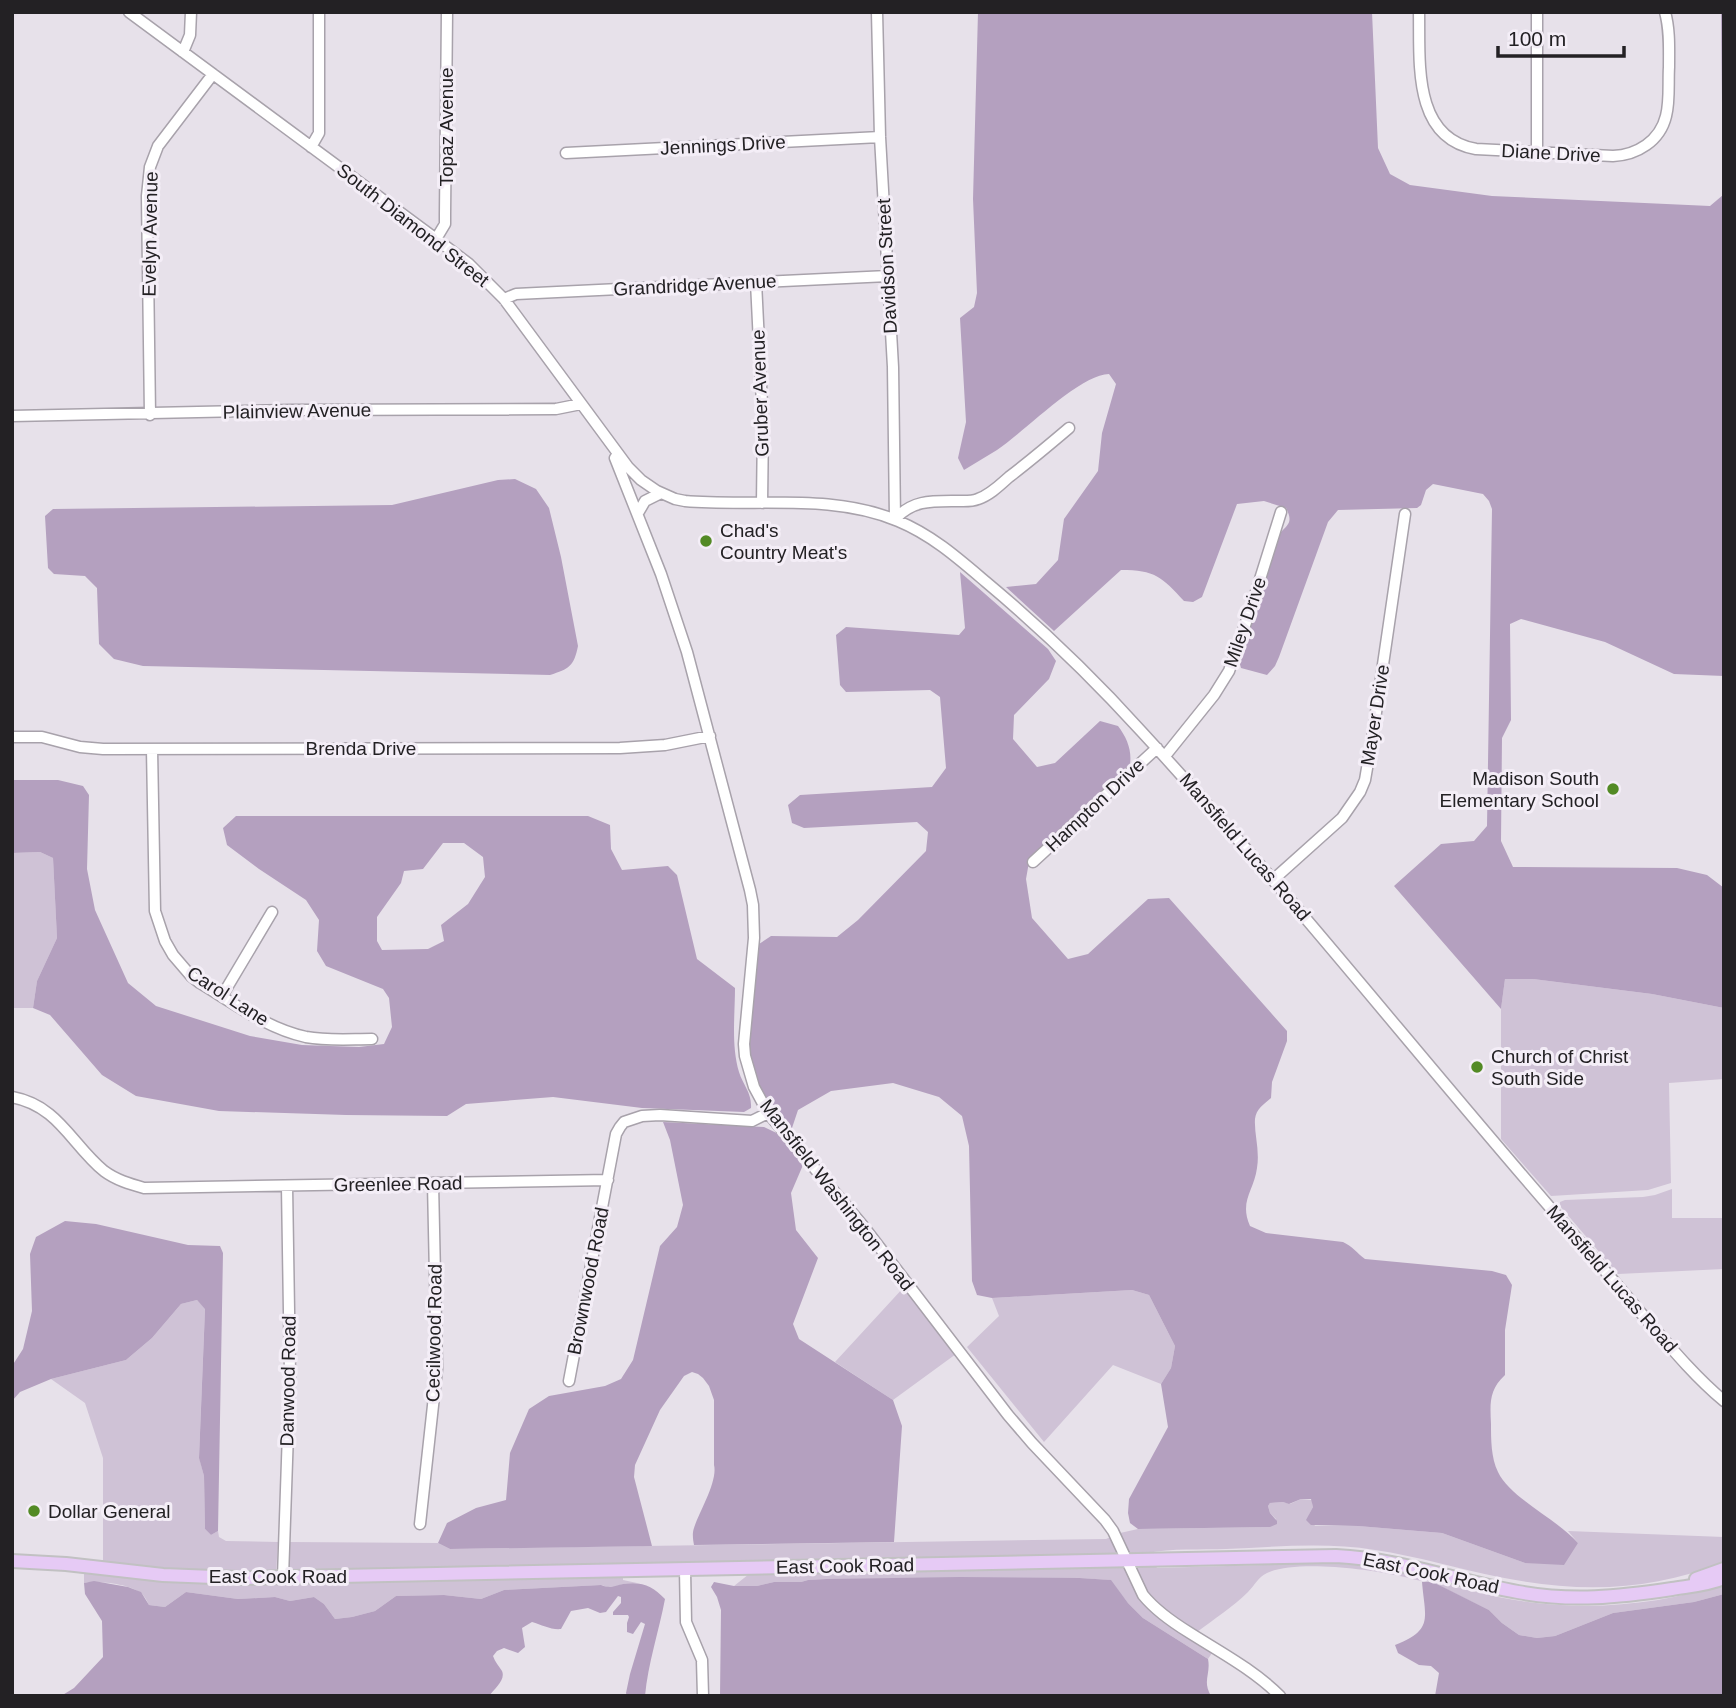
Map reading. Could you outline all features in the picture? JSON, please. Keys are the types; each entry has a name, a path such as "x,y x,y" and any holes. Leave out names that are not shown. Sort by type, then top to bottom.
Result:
{"main road":[{"name":"East Cook Road","path":"12,1561 191,1577 283,1577 1336,1556 1386,1561 1509,1590 1547,1596 1602,1598 1696,1586 1724,1578"},
{"name":"East Cook Road","path":"1673,1588 1724,1569"}],"street":[{"name":"South Diamond Street","path":"129,12 469,264 504,299 610,445 628,467 649,486"},
{"path":"183,52 190,36 191,12"},
{"path":"311,147 318,133 319,12"},
{"name":"Topaz Avenue","path":"436,239 445,224 446,214 447,12"},
{"name":"Davidson Street","path":"877,12 880,137 893,367 895,519"},
{"name":"Diane Drive","path":"1419,12 1422,91 1436,124 1458,144 1466,147 1538,152 1621,155 1637,151 1652,141 1662,127 1667,111 1669,32 1665,12"},
{"path":"1537,13 1538,152"},
{"name":"Evelyn Avenue","path":"150,415 147,195 149,167 158,146 213,74"},
{"name":"Jennings Drive","path":"566,153 880,137"},
{"name":"Grandridge Avenue","path":"504,299 516,294 888,276"},
{"name":"Gruber Avenue","path":"756,282 763,425 762,503"},
{"name":"Plainview Avenue","path":"12,416 291,410 556,409 581,404"},
{"path":"895,519 904,510 917,504 979,499 1069,428"},
{"name":"Mansfield Washington Road","path":"610,445 676,616 751,897 754,938 745,1056 754,1087 768,1113 864,1227 1008,1415 1105,1520 1113,1531 1143,1595 1158,1611 1245,1669 1280,1696"},
{"name":"Mansfield Lucas Road","path":"649,486 676,499 697,502 833,506 895,519 945,548 1001,594 1084,670 1165,756 1274,879 1493,1143 1677,1354 1724,1401"},
{"path":"638,513 645,501 661,493"},
{"name":"Miley Drive","path":"1165,756 1214,695 1229,671 1281,512"},
{"name":"Mayer Drive","path":"1274,879 1342,818 1365,780 1405,514"},
{"name":"Brenda Drive","path":"12,737 42,737 80,747 152,749 620,748 665,745 710,736"},
{"name":"Hampton Drive","path":"1033,862 1157,748"},
{"name":"Carol Lane","path":"152,749 155,911 165,941 181,966 191,976 222,996 289,1032 322,1039 372,1039"},
{"path":"222,996 272,912"},
{"name":"Greenlee Road","path":"12,1097 27,1101 52,1115 105,1172 144,1188 608,1180"},
{"path":"608,1180 616,1135 624,1122 631,1119 660,1115 752,1121 768,1113"},
{"name":"Brownwood Road","path":"569,1381 608,1180"},
{"name":"Cecilwood Road","path":"419,1524 437,1369 433,1183"},
{"name":"Danwood Road","path":"283,1577 290,1374 287,1186"},
{"path":"685,1570 686,1622 702,1660 703,1696"}],"shaded area":[{"path":"978,12 1372,12 1378,148 1390,174 1410,185 1492,196 1710,206 1723,195 1721,12 1724,12 1724,676 1674,674 1605,642 1521,619 1510,624 1511,720 1502,738 1501,841 1513,867 1677,868 1707,875 1724,888 1724,1008 1652,994 1533,979 1505,979 1501,1009 1394,886 1441,844 1474,841 1487,826 1492,509 1483,494 1433,484 1426,490 1421,505 1417,508 1338,510 1328,522 1279,657 1267,675 1241,668 1238,657 1279,534 1289,523 1286,508 1264,501 1237,504 1202,597 1193,602 1184,601 1157,576 1142,571 1121,570 1054,631 1006,587 1036,584 1058,560 1064,519 1098,471 1102,433 1116,384 1109,374 1083,383 1008,442 964,470 958,458 966,422 960,318 974,307 977,293 973,199"},
{"path":"515,479 536,489 549,508 578,646 570,666 550,675 143,666 114,659 99,644 97,588 85,576 54,574 48,568 45,516 53,509 392,505 498,480"},
{"path":"960,572 1048,649 1056,661 1049,679 1014,715 1013,739 1037,767 1055,763 1100,721 1118,726 1129,749 1130,765 1029,862 1026,879 1032,918 1068,959 1088,954 1148,899 1169,898 1287,1031 1287,1041 1272,1082 1271,1098 1259,1110 1255,1119 1258,1161 1246,1210 1250,1226 1266,1233 1343,1242 1365,1259 1492,1271 1506,1275 1512,1285 1505,1330 1505,1375 1493,1392 1491,1403 1493,1455 1504,1482 1578,1543 1564,1565 1525,1563 1442,1533 1311,1525 1306,1520 1313,1507 1311,1499 1301,1499 1289,1504 1270,1503 1270,1513 1277,1524 1270,1527 1138,1529 1130,1523 1129,1499 1168,1427 1161,1384 1171,1368 1175,1346 1149,1295 1132,1290 992,1298 977,1295 972,1281 969,1146 962,1116 939,1097 893,1083 831,1091 798,1110 791,1131 766,1100 755,1078 749,1048 750,1012 759,944 771,936 837,937 858,920 926,851 928,832 917,822 804,828 792,823 788,805 800,795 932,787 946,768 940,697 930,690 846,692 840,685 836,635 846,627 959,635 965,628"},
{"path":"12,780 58,780 83,786 89,795 87,869 95,910 128,983 156,1006 250,1036 302,1045 359,1047 384,1044 392,1027 389,998 383,989 326,966 317,951 319,920 306,900 227,845 223,828 236,816 588,816 610,825 611,849 622,870 668,866 677,875 697,959 735,988 735,1051 751,1108 744,1112 642,1108 553,1097 466,1104 447,1116 346,1115 219,1111 136,1096 102,1075 50,1015 33,1008 37,981 57,938 53,858 40,852 12,853","holes":["443,843 464,843 483,857 485,877 468,904 441,925 444,941 428,949 382,950 377,941 377,917 401,883 404,871 423,869"]},
{"path":"40,852 53,858 57,938 37,981 33,1008 12,1008 12,853"},
{"path":"1505,979 1533,979 1652,994 1724,1008 1724,1079 1669,1083 1671,1183 1648,1190 1551,1196 1501,1139 1501,1009"},
{"path":"663,1122 764,1127 789,1139 803,1165 791,1193 796,1230 818,1258 793,1324 799,1339 893,1400 902,1426 894,1542 694,1545 693,1530 711,1488 714,1472 714,1400 703,1378 692,1372 684,1376 660,1410 635,1465 634,1477 652,1546 450,1549 438,1543 447,1523 476,1508 506,1500 510,1453 529,1409 549,1396 605,1386 621,1379 633,1360 660,1246 677,1227 683,1205 670,1140"},
{"path":"1672,1189 1672,1218 1724,1218 1724,1269 1618,1274 1560,1206 1560,1202 1565,1200 1643,1197"},
{"path":"65,1221 96,1224 188,1245 220,1246 223,1253 218,1531 211,1535 205,1529 204,1476 199,1458 205,1309 197,1300 181,1304 152,1338 126,1360 51,1379 20,1392 12,1401 12,1366 23,1349 32,1311 30,1254 36,1237"},
{"path":"904,1287 956,1354 893,1400 835,1362"},
{"path":"1132,1290 1149,1295 1175,1346 1171,1368 1161,1384 1113,1365 1044,1442 967,1347 999,1316 992,1298"},
{"path":"197,1300 205,1308 199,1457 204,1476 205,1529 211,1535 218,1531 219,1537 226,1541 278,1542 276,1573 193,1572 103,1563 103,1458 85,1403 51,1379 126,1360 152,1338 181,1304"},
{"path":"1301,1499 1312,1500 1313,1507 1309,1515 1315,1526 1358,1526 1442,1533 1525,1563 1578,1543 1568,1531 1724,1537 1724,1562 1696,1572 1641,1584 1585,1587 1529,1582 1375,1550 1338,1546 1147,1553 1157,1568 1316,1563 1369,1566 1498,1597 1555,1605 1641,1602 1669,1598 1724,1583 1724,1594 1694,1602 1613,1613 1555,1636 1537,1638 1519,1635 1489,1610 1432,1582 1349,1568 1312,1566 1279,1569 1264,1575 1236,1603 1197,1632 1193,1640 1212,1653 1208,1659 1143,1618 1110,1580 826,1579 734,1586 749,1574 1111,1566 288,1573 289,1542 438,1543 450,1549 1106,1539 1138,1529 1270,1527 1276,1519 1270,1513 1270,1503 1290,1504"},
{"path":"84,1572 213,1584 623,1576 623,1580 637,1583 611,1588 601,1585 504,1590 481,1599 444,1595 396,1596 375,1611 335,1619 324,1604 314,1597 290,1601 275,1597 238,1599 186,1592 165,1607 149,1605 142,1594 134,1589 104,1582 84,1583"},
{"path":"960,1577 1111,1580 1143,1618 1208,1659 1207,1686 1211,1696 720,1696 721,1610 711,1587 714,1582 734,1586 757,1586 774,1582 826,1579"},
{"path":"94,1581 128,1587 141,1592 149,1605 165,1607 186,1592 238,1599 275,1597 290,1601 314,1597 324,1604 335,1619 375,1611 396,1596 444,1595 481,1599 504,1590 601,1585 610,1587 636,1583 651,1588 665,1599 645,1696 627,1696 626,1693 645,1624 641,1622 633,1634 627,1632 628,1615 613,1615 621,1603 621,1597 618,1596 606,1612 600,1613 588,1608 571,1611 561,1629 532,1622 522,1628 525,1647 518,1653 504,1648 493,1656 503,1674 489,1696 61,1696 74,1688 103,1657 102,1621 85,1594 84,1583"},
{"path":"1422,1582 1432,1582 1489,1610 1519,1635 1537,1638 1555,1636 1613,1613 1694,1602 1724,1594 1724,1696 1435,1696 1439,1673 1431,1666 1419,1665 1398,1653 1395,1645 1416,1634 1424,1621"}],"place":[{"name":"Chad's Country Meat's","path":"706,541"},
{"name":"Madison South Elementary School","path":"1613,789"},
{"name":"Church of Christ South Side","path":"1477,1067"},
{"name":"Dollar General","path":"34,1511"}]}
